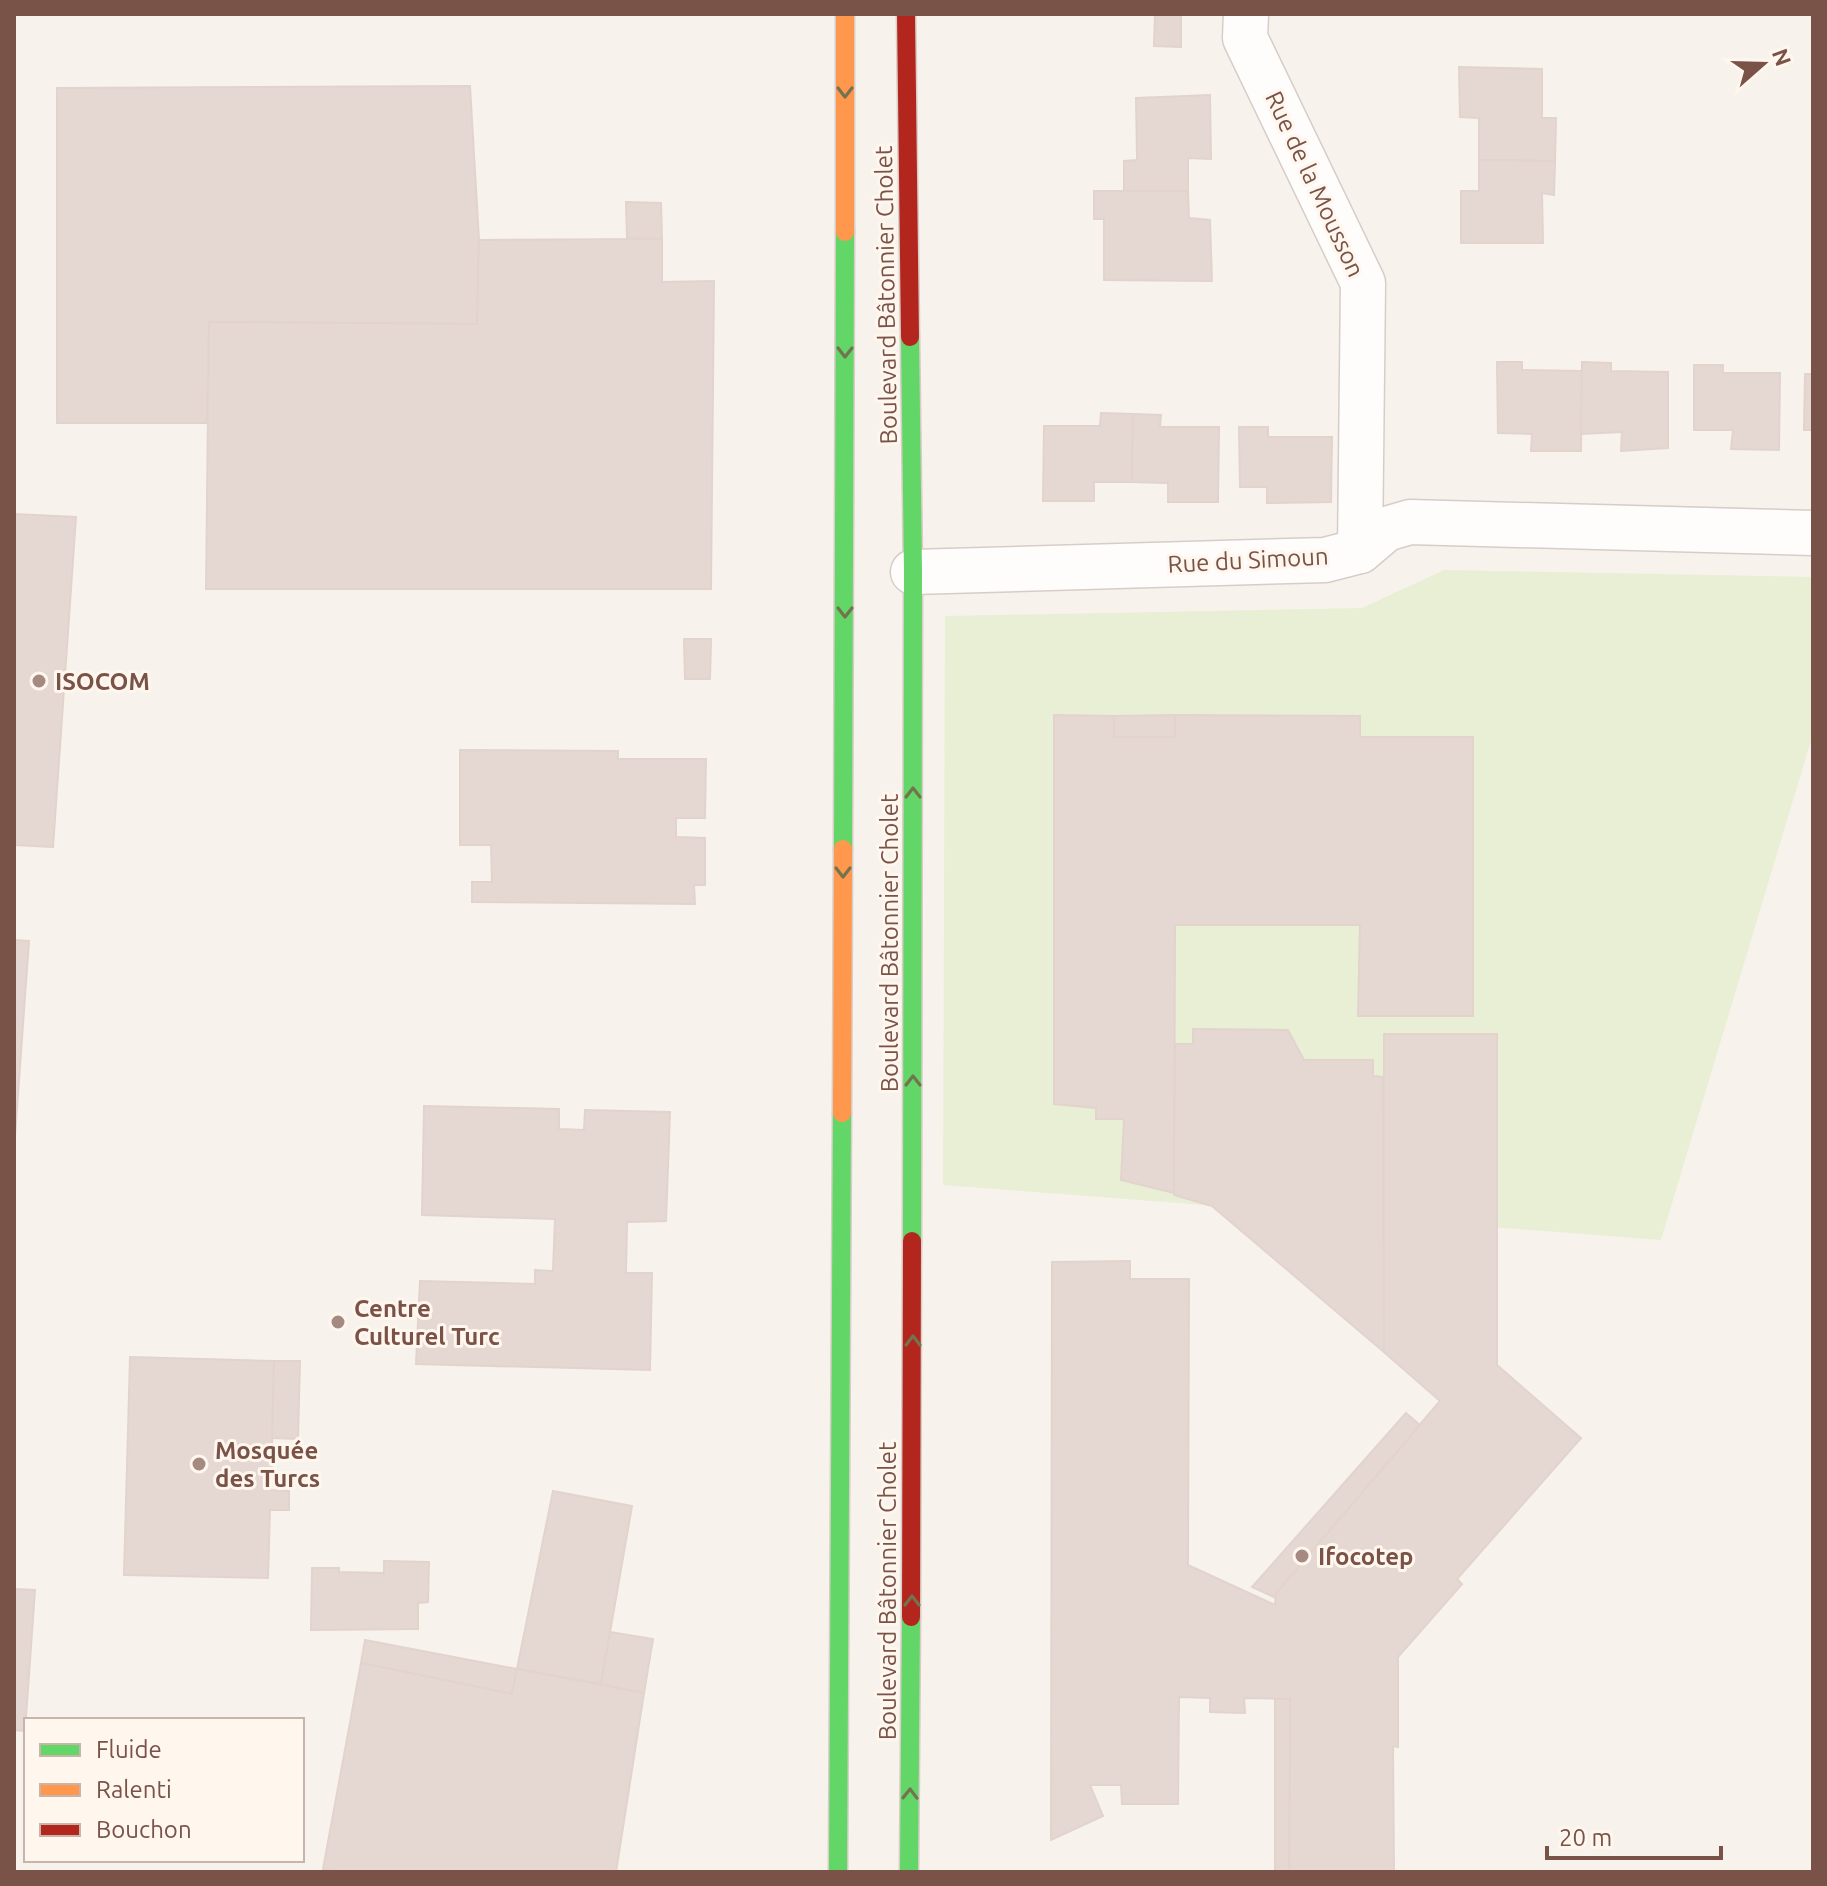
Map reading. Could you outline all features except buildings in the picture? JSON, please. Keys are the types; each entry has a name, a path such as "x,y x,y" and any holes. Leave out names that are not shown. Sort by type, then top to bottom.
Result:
{"street":[{"name":"Boulevard Bâtonnier Cholet","path":"838,1872 845,14"},
{"name":"Boulevard Bâtonnier Cholet","path":"906,14 913,572 909,1872"},
{"name":"Rue de la Mousson","path":"1246,14 1245,38 1363,283 1360,551"},
{"name":"Rue du Simoun","path":"913,572 1325,560 1360,551 1386,529 1410,522 1813,533"}],"green space":[{"path":"1444,570 1813,577 1813,734 1661,1240 943,1185 945,616 1362,608"}],"traffic: fast":[{"path":"843,849 845,232"},
{"path":"910,337 913,572 912,1241"},
{"path":"838,1872 842,1113"},
{"path":"909,1872 911,1617"}],"traffic: slow":[{"path":"845,14 845,232"},
{"path":"842,1113 843,849"}],"traffic: jam":[{"path":"906,14 910,337"},
{"path":"911,1617 912,1241"}],"place":[{"name":"ISOCOM","path":"39,681"},
{"name":"Centre Culturel Turc","path":"338,1322"},
{"name":"Mosquée des Turcs","path":"199,1464"},
{"name":"Ifocotep","path":"1302,1556"}]}
